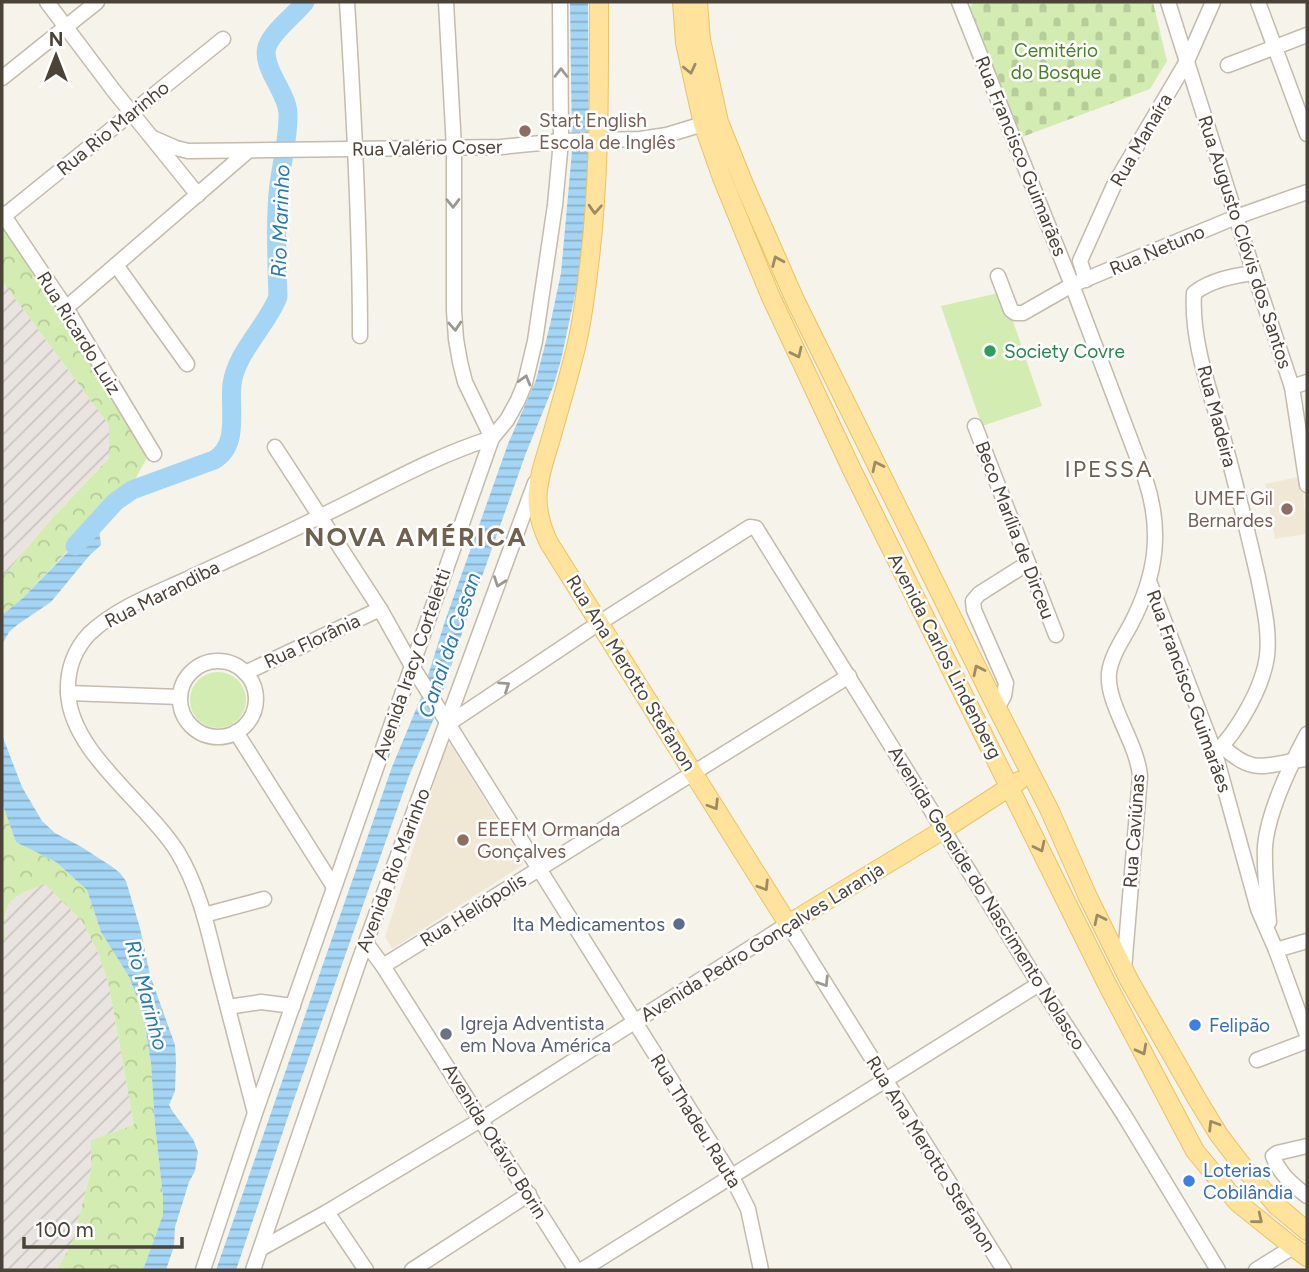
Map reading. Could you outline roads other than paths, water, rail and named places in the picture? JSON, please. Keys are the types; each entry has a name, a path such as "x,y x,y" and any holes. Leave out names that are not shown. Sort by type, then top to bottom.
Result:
{"main road":[{"name":"Rua Ana Merotto Stefanon","path":"599,2 593,237 581,328 539,472 537,504 545,536 788,924"},
{"name":"Avenida Carlos Lindenberg","path":"682,2 684,43 702,124 770,295 852,470 1108,986 1195,1150 1237,1202 1300,1252"},
{"name":"Avenida Carlos Lindenberg","path":"698,2 701,40 719,122 795,300 1031,774 1124,970 1219,1135 1276,1205 1307,1231"},
{"name":"Avenida Pedro Gonçalves Laranja","path":"788,924 1031,774"}],"street":[{"path":"47,2 198,195"},
{"path":"2,78 97,2"},
{"path":"347,2 356,149 360,336"},
{"path":"446,2 454,148 456,339 465,382 492,438"},
{"name":"Avenida Iracy Corteletti","path":"203,1270 255,1113 492,438 507,420 525,383 566,141 560,2"},
{"name":"Rua Francisco Guimarães","path":"959,2 1079,283 1149,491 1155,536 1149,581 1218,750 1258,909 1270,934"},
{"name":"Rua Augusto Clóvis dos Santos","path":"1168,2 1292,387 1307,485"},
{"name":"Rua Manaíra","path":"1079,283 1080,261 1115,183 1187,61 1213,2"},
{"path":"1258,2 1307,134"},
{"path":"1228,65 1307,35"},
{"name":"Rua Rio Marinho","path":"3,215 223,39"},
{"name":"Rua Valério Coser","path":"153,138 188,151 501,147 566,141 654,138 702,124"},
{"path":"66,308 248,151"},
{"name":"Rua Netuno","path":"998,276 1011,310 1023,313 1079,283 1236,217 1307,192"},
{"name":"Rua Ricardo Luiz","path":"3,215 66,308 153,454"},
{"path":"116,265 187,364"},
{"name":"Rua Madeira","path":"1218,750 1247,710 1261,681 1267,655 1267,622 1247,524 1197,339 1193,301 1194,293 1202,287 1232,276 1254,273"},
{"path":"1292,387 1307,383"},
{"path":"483,419 507,420"},
{"name":"Beco Marília de Dirceu","path":"975,426 1056,635"},
{"name":"Rua Marandiba","path":"255,1113 204,915 190,876 163,831 87,744 71,710 68,693 69,672 79,646 89,635 107,620 140,601 443,456 492,438"},
{"name":"Rua Thadeu Rauta","path":"275,447 380,609 422,684 732,1177 748,1209 761,1270"},
{"name":"Avenida Rio Marinho","path":"253,1270 366,943 539,472"},
{"name":"Avenida Geneide do Nascimento Nolasco","path":"599,623 750,527 759,531 1218,1270"},
{"path":"997,708 1004,696 1006,683 974,610 973,601 979,594 1028,563"},
{"name":"Rua Caviúnas","path":"1124,970 1140,776 1136,755 1111,693 1109,677 1112,661 1140,606 1149,581"},
{"name":"Rua Florânia","path":"245,673 380,609"},
{"path":"448,724 599,623"},
{"path":"215,662 226,662 245,673 255,690 256,700 250,719 244,726 236,732 214,737 193,728 181,708 182,686 187,677 204,664 215,662"},
{"name":"Rua Heliópolis","path":"383,966 849,676"},
{"path":"68,693 180,697"},
{"path":"236,732 334,887"},
{"path":"1307,734 1300,760 1270,822 1265,865 1270,934 1307,1035"},
{"path":"1218,750 1257,767 1300,760"},
{"path":"204,915 264,899"},
{"name":"Avenida Pedro Gonçalves Laranja","path":"261,1248 327,1212 482,1119 788,924"},
{"name":"Rua Ana Merotto Stefanon","path":"788,924 1004,1270"},
{"path":"1276,950 1307,941"},
{"name":"Avenida Otávio Borin","path":"366,943 482,1119 576,1270"},
{"path":"582,1270 1039,984"},
{"path":"228,1007 261,1002 293,1006"},
{"path":"1257,1060 1307,1041"},
{"path":"1307,1146 1273,1156 1276,1167 1307,1196"},
{"path":"412,1270 529,1194"},
{"path":"327,1212 366,1270"},
{"path":"1256,1270 1300,1252"}],"water":[{"name":"Canal da Cesan","path":"570,2 588,2 589,149 579,276 561,360 464,627 435,716 409,776 236,1270 216,1270 392,767 422,695 445,621 508,444 536,380 561,273 572,151"},
{"path":"92,527 99,529 101,545 51,602 9,632 2,645 2,615 23,598"},
{"path":"2,735 22,787 42,821 55,833 111,866 126,881 150,975 175,1045 175,1091 169,1105 193,1139 198,1152 195,1171 175,1227 174,1246 166,1270 143,1270 163,1215 163,1197 151,1063 142,1009 128,975 101,932 87,890 56,862 16,842 2,803"}],"waterway":[{"name":"Rio Marinho","path":"75,546 115,502 132,490 214,460 227,445 232,426 232,384 235,372 278,297 277,207 288,113 268,63 267,47 279,29 305,2"}],"place":[{"name":"Start English Escola de Inglês","path":"525,131"},
{"name":"Society Covre","path":"990,351"},
{"name":"UMEF Gil Bernardes","path":"1287,509"},
{"name":"EEEFM Ormanda Gonçalves","path":"463,840"},
{"name":"Ita Medicamentos","path":"679,924"},
{"name":"Felipão","path":"1195,1025"},
{"name":"Igreja Adventista em Nova América","path":"446,1034"},
{"name":"Loterias Cobilândia","path":"1189,1181"}],"district":[{"name":"IPESSA","path":"1109,469"},
{"name":"NOVA AMÉRICA","path":"416,537"}],"park label":[{"name":"Cemitério do Bosque","path":"1056,61"}]}
